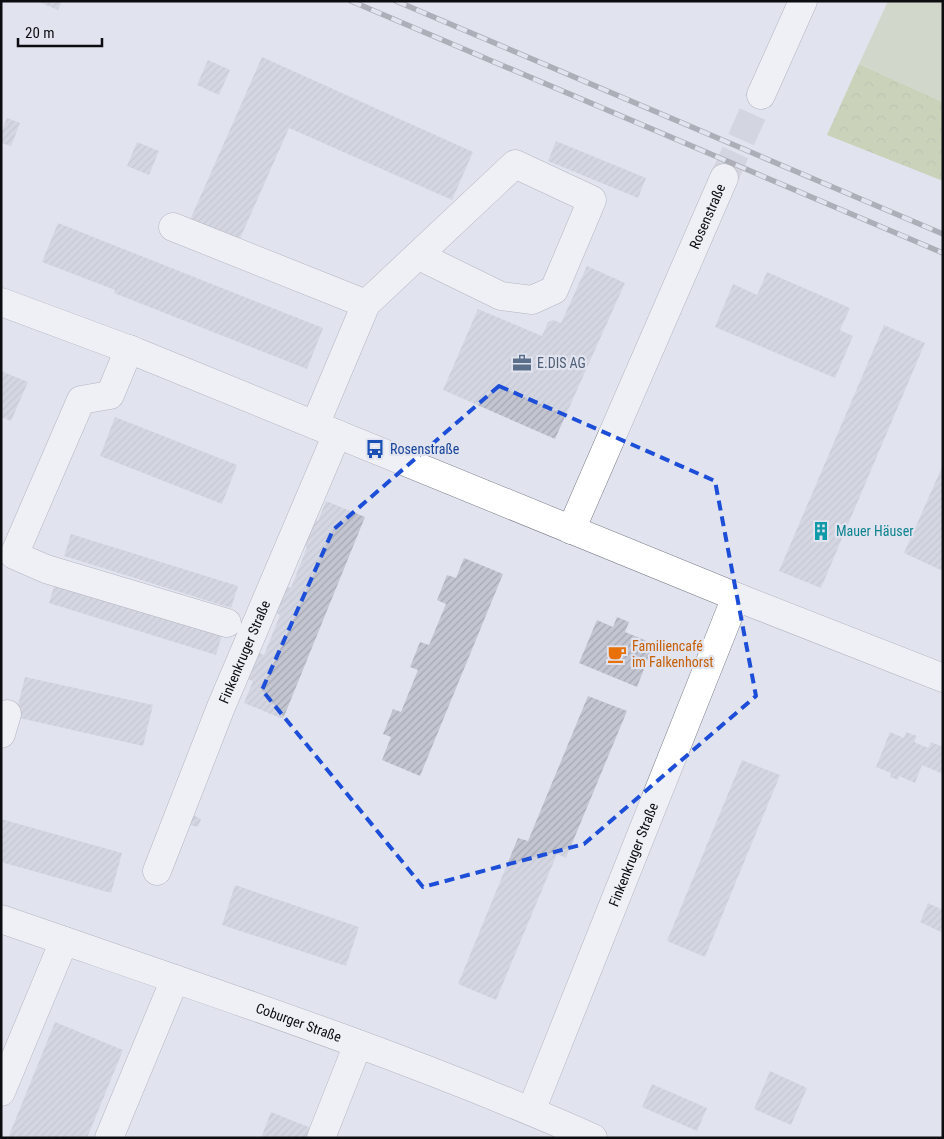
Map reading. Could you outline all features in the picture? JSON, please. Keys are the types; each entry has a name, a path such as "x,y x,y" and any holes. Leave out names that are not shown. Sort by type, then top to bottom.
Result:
{"street":[{"path":"761,95 803,1"},
{"path":"173,227 366,304 515,164 592,200 554,290 532,300 501,296 419,256"},
{"name":"Rosenstraße","path":"571,530 724,178"},
{"path":"1,302 129,349 736,597 943,678"},
{"name":"Finkenkruger Straße","path":"157,871 326,430 366,304"},
{"path":"129,349 110,395 81,400 14,555 46,569 227,623"},
{"name":"Finkenkruger Straße","path":"531,1111 736,597"},
{"name":"Coburger Straße","path":"1,919 358,1044 531,1111 593,1138"},
{"path":"1,1092 64,941"},
{"path":"109,1138 175,979"},
{"path":"321,1138 358,1044"}],"highlighted area":[{"path":"499,386 715,481 756,696 584,844 423,887 262,690 333,530"}],"green space":[{"path":"888,1 943,1 943,102 859,64"},
{"path":"859,64 943,102 943,181 827,135"}],"building":[{"path":"37,1 62,1 58,10"},
{"path":"262,57 473,152 452,200 289,128 239,241 190,220"},
{"path":"208,60 230,70 219,95 197,85"},
{"path":"7,118 20,123 11,146 1,143 1,133"},
{"path":"556,141 646,178 638,198 548,161"},
{"path":"137,142 159,151 149,175 127,166"},
{"path":"58,223 323,328 307,369 114,293 115,290 42,262"},
{"name":"E.DIS AG","path":"587,266 625,283 555,439 443,390 478,309 542,336 548,322 553,320 561,323"},
{"path":"767,272 850,308 840,330 853,336 835,378 715,327 733,284 757,295"},
{"path":"884,325 925,343 821,588 779,571"},
{"path":"1,371 28,382 11,421 1,417"},
{"path":"115,417 237,465 222,504 100,456"},
{"path":"943,465 943,571 904,553"},
{"path":"326,501 365,517 283,719 244,703 253,681 245,678 255,651 264,655 280,615 272,611 283,585 291,588 307,547 299,544 309,518 318,521"},
{"path":"71,534 238,586 231,608 64,556"},
{"path":"464,558 503,574 420,776 382,760 391,737 383,734 393,709 401,712 418,670 410,667 420,642 429,645 446,604 437,600 447,575 456,578"},
{"path":"56,580 223,632 216,655 49,603"},
{"name":"Familiencafé im Falkenhorst","path":"617,617 629,622 625,632 654,644 637,687 579,663 597,620 613,627"},
{"path":"25,677 153,705 143,746 15,717"},
{"path":"588,696 627,711 566,858 557,854 496,1000 458,984 518,838 528,841"},
{"path":"890,732 904,738 906,732 917,736 914,742 928,748 931,742 943,747 943,774 922,765 915,783 899,776 898,780 890,777 891,773 876,767"},
{"path":"742,760 780,775 705,957 667,941"},
{"path":"193,815 201,819 198,827 189,825"},
{"path":"1,819 122,853 111,893 1,862"},
{"path":"235,885 359,927 346,966 222,925"},
{"path":"928,903 943,910 943,933 920,922"},
{"path":"55,1022 123,1050 87,1138 8,1138"},
{"path":"770,1071 807,1088 791,1125 754,1109"},
{"path":"652,1084 707,1108 697,1131 642,1107"},
{"path":"271,1112 311,1128 307,1138 261,1138"}],"tunnel":[{"path":"724,178 761,95"}],"railway":[{"path":"351,1 943,253"},
{"path":"396,1 943,234"}],"place":[{"name":"E.DIS AG","path":"522,363"},
{"name":"Rosenstraße","path":"375,449"},
{"name":"Mauer Häuser","path":"821,531"},
{"name":"Familiencafé im Falkenhorst","path":"617,654"}]}
